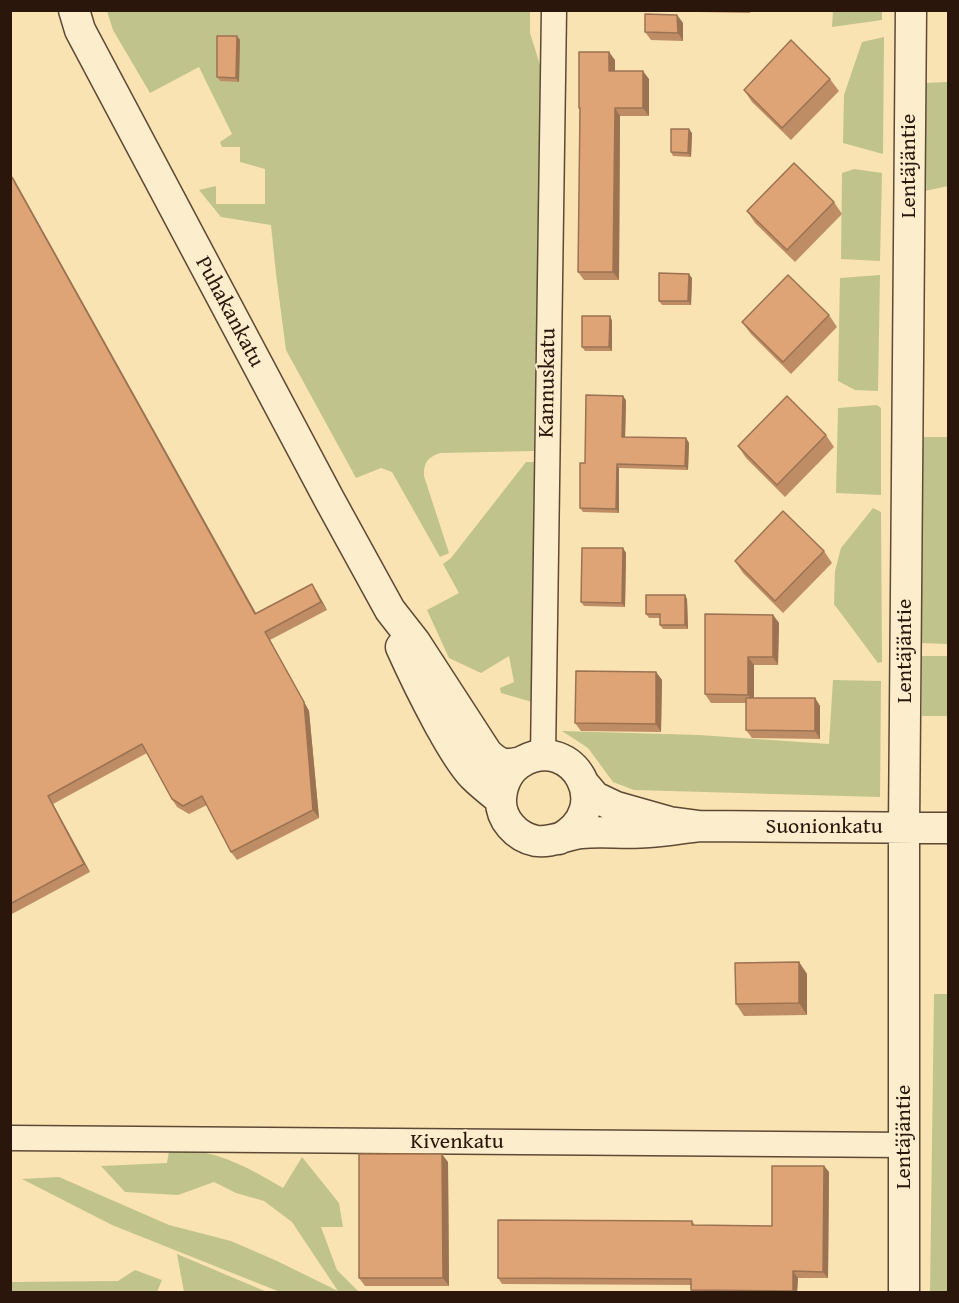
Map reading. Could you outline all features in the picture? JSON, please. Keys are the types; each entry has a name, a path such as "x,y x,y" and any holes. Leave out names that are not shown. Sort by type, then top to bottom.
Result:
{"street":[{"name":"Puhakankatu","path":"74,10 80,30 329,500 390,610 415,642 487,753 501,764 509,765 532,759"},
{"name":"Kannuskatu","path":"532,759 554,10"},
{"name":"Lentäjäntie","path":"904,1293 904,827 911,10"},
{"name":"Puhakankatu","path":"390,610 401,647 419,687 450,744 472,775 501,800"},
{"path":"554,757 564,760 580,774 584,784 587,795 583,817 577,826 559,839 537,841 525,837 518,833 503,813 501,800 506,778 513,769 532,759 554,757"},
{"name":"Suonionkatu","path":"584,784 602,802 669,822 699,826"},
{"name":"Suonionkatu","path":"559,839 578,834 648,832 699,826 948,828"},
{"name":"Kivenkatu","path":"10,1138 904,1145"}],"green space":[{"path":"107,11 530,11 530,33 541,68 534,451 440,453 427,461 424,476 449,553 440,557 392,472 381,468 356,478 286,350 271,225 221,217 199,190 216,186 216,204 265,204 265,169 240,162 240,147 222,147 220,142 232,134 199,67 150,93 113,30"},
{"path":"833,11 882,11 882,20 832,27"},
{"path":"884,37 883,154 843,143 844,95 862,42"},
{"path":"948,82 948,186 925,191 924,83"},
{"path":"854,169 882,173 880,261 841,259 842,173"},
{"path":"880,275 878,391 855,390 838,381 840,278"},
{"path":"877,405 881,408 881,495 836,493 838,408"},
{"path":"924,437 948,437 948,644 921,643"},
{"path":"526,462 535,462 532,702 501,693 500,688 514,682 509,656 481,673 449,658 427,610 459,593 443,564 451,558"},
{"path":"873,508 881,512 882,662 878,663 834,604 835,571 841,548"},
{"path":"922,656 948,656 948,716 922,716"},
{"path":"833,680 881,681 880,797 634,790 613,782 588,748 562,731 699,735 829,744"},
{"path":"934,994 948,994 948,1292 930,1292"},
{"path":"169,1151 193,1151 217,1156 251,1170 283,1188 302,1157 339,1203 343,1227 321,1227 337,1270 359,1292 280,1292 112,1225 22,1179 59,1177 169,1225 231,1241 338,1291 292,1222 264,1201 236,1193 214,1182 178,1195 125,1192 101,1166 167,1163"},
{"path":"177,1254 267,1292 184,1292"},
{"path":"135,1270 162,1280 157,1292 11,1292 11,1282 118,1281"}],"building":[{"path":"645,14 677,15 678,33 645,32"},
{"path":"217,36 237,36 236,78 217,77"},
{"path":"791,40 830,79 782,128 744,90"},
{"path":"579,52 609,52 609,71 643,71 643,108 615,108 613,272 578,272"},
{"path":"671,129 689,129 688,153 671,152"},
{"path":"794,163 834,202 787,250 747,211"},
{"path":"10,174 255,614 312,584 321,602 265,632 304,702 313,810 231,852 202,796 183,806 172,799 142,744 48,796 84,864 10,904"},
{"path":"659,273 689,274 688,301 659,301"},
{"path":"788,275 829,315 783,362 742,322"},
{"path":"582,316 610,316 609,347 582,347"},
{"path":"586,395 623,396 622,437 686,438 685,466 617,464 616,509 580,508 580,463 585,463"},
{"path":"787,396 826,435 777,485 738,446"},
{"path":"783,511 824,551 775,601 735,561"},
{"path":"582,548 623,548 622,603 581,602"},
{"path":"646,595 685,595 685,625 660,625 660,614 646,614"},
{"path":"705,614 773,615 773,657 748,657 748,695 705,694"},
{"path":"576,671 656,672 656,724 575,723"},
{"path":"746,698 815,698 815,731 746,730"},
{"path":"799,962 799,1003 736,1004 735,963"},
{"path":"359,1154 442,1154 443,1278 359,1278"},
{"path":"772,1166 824,1166 823,1272 793,1271 793,1291 691,1290 691,1279 498,1278 498,1220 692,1221 692,1225 772,1226"}]}
